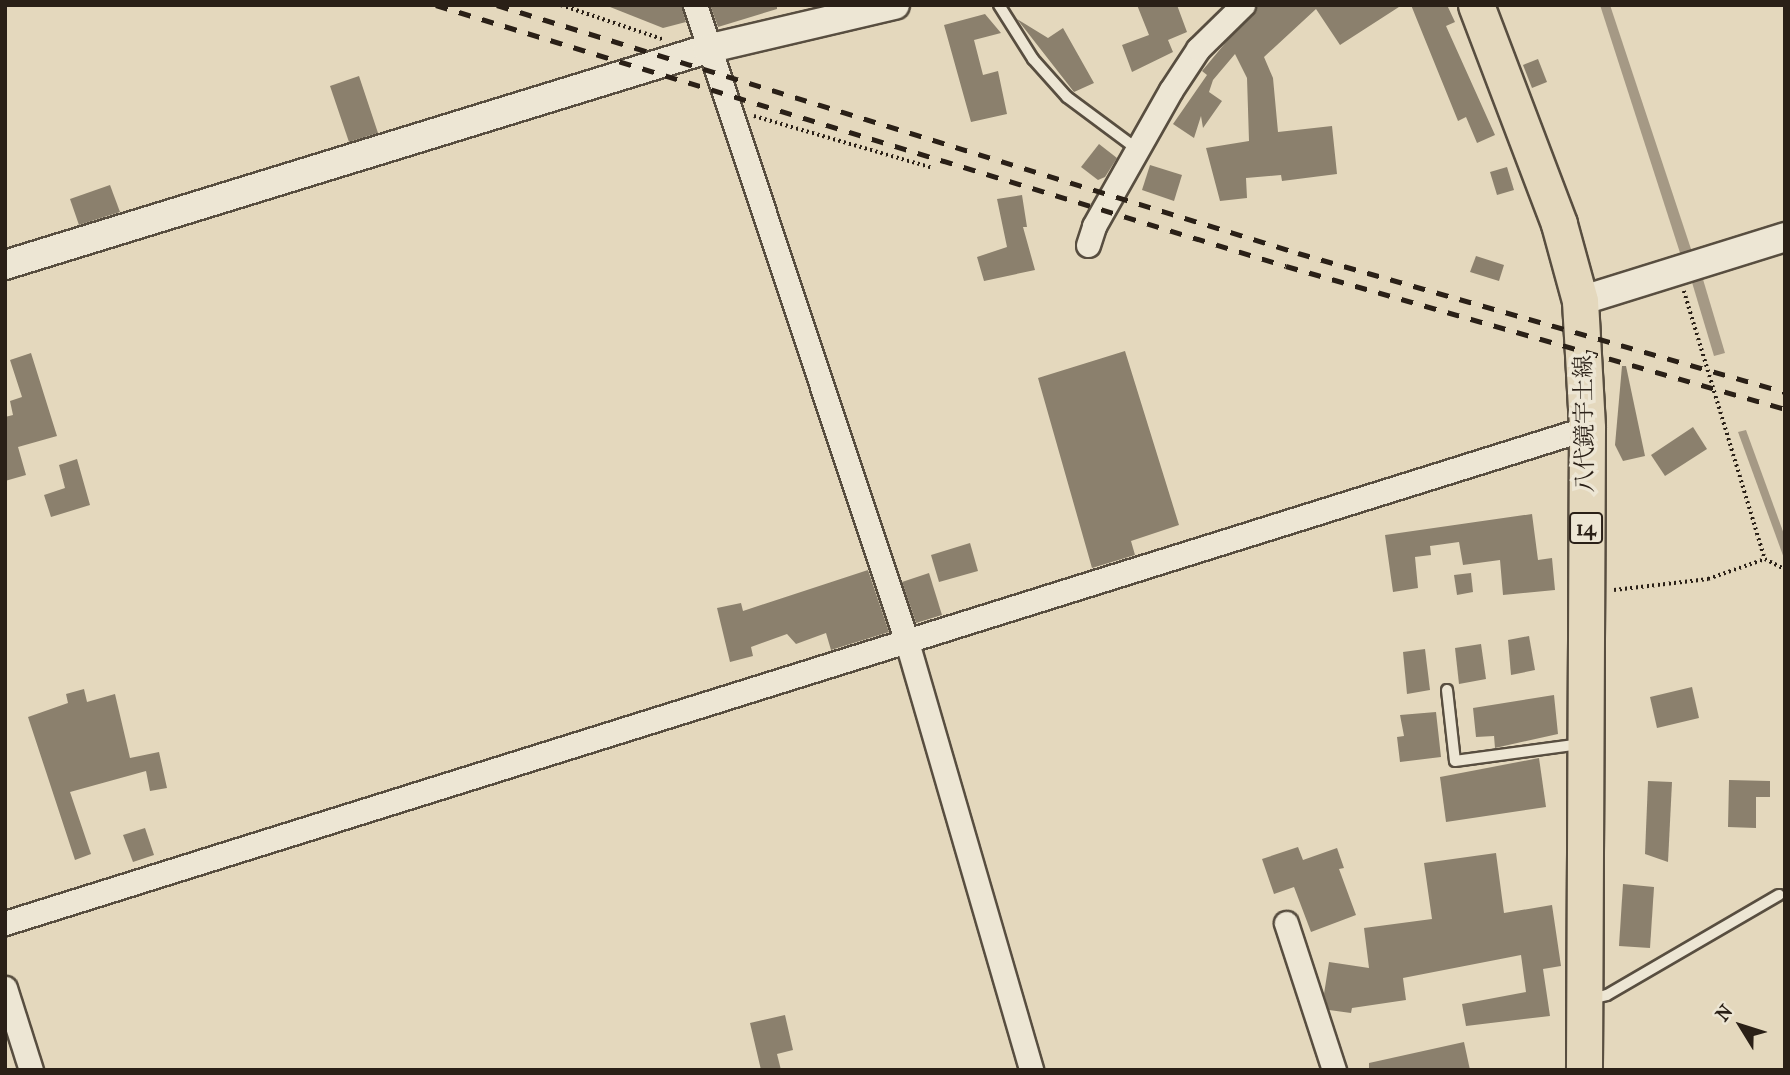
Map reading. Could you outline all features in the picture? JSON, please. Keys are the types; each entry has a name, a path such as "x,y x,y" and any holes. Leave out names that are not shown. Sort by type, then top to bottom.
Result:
{"main road":[{"name":"八代鏡宇土線","path":"1476,5 1559,224 1580,301 1587,428 1584,1070"}],"street":[{"path":"695,5 695,53 729,108 906,642 1031,1070"},
{"path":"5,265 695,53 895,5"},
{"path":"1088,246 1094,226 1198,49 1243,5"},
{"path":"1580,301 1785,237"},
{"path":"5,923 1587,428"},
{"path":"1286,923 1334,1070"},
{"path":"5,988 31,1070"}],"lane":[{"path":"999,5 1033,59 1067,97 1137,149"},
{"path":"1447,690 1455,761 1586,743"},
{"path":"1585,1000 1607,995 1779,895"}],"path":[{"path":"561,5 676,43 695,53"},
{"path":"729,108 933,168"},
{"path":"1678,272 1765,559"},
{"path":"1586,594 1708,579 1765,559 1785,569"}],"shaded area":[{"path":"1600,5 1610,5 1694,258 1683,262"},
{"path":"1702,276 1725,353 1714,356 1691,279"},
{"path":"1746,430 1785,537 1785,561 1738,432"}],"building":[{"path":"605,5 681,5 686,22 663,28"},
{"path":"710,5 777,5 777,9 718,27"},
{"path":"1137,5 1177,5 1187,32 1168,40 1173,52 1132,72 1122,45 1149,35"},
{"path":"1257,5 1402,5 1340,45 1316,9 1264,57 1273,78 1278,132 1332,126 1337,174 1282,181 1281,175 1246,178 1247,198 1220,201 1206,148 1249,141 1247,78 1235,54 1213,80 1209,92 1222,101 1203,128 1201,116 1194,138 1173,124 1207,75 1202,71"},
{"path":"1411,5 1447,5 1455,22 1446,26 1495,135 1477,143 1466,117 1458,121"},
{"path":"985,14 1001,33 974,40 983,75 998,71 1007,114 971,122 944,25"},
{"path":"1017,19 1048,38 1063,28 1094,83 1074,92"},
{"path":"1538,59 1547,82 1532,88 1523,65"},
{"path":"359,76 378,133 349,142 330,86"},
{"path":"1099,144 1117,158 1105,177 1098,180 1081,167"},
{"path":"1150,165 1182,175 1174,201 1142,190"},
{"path":"1507,167 1514,190 1497,195 1490,172"},
{"path":"110,185 120,212 79,225 70,199"},
{"path":"1022,195 1027,227 1023,227 1035,270 984,281 977,257 1007,247 997,199"},
{"path":"1476,256 1504,265 1499,281 1470,272"},
{"path":"1125,351 1179,525 1131,541 1135,555 1092,568 1038,378"},
{"path":"31,353 57,436 18,447 26,475 5,481 5,417 13,415 10,401 22,397 10,360"},
{"path":"1622,366 1626,366 1645,456 1623,461 1615,445"},
{"path":"1693,427 1707,449 1665,476 1651,455"},
{"path":"77,459 90,505 51,517 44,495 65,488 59,465"},
{"path":"1532,514 1538,560 1552,558 1555,590 1503,595 1500,560 1463,565 1459,542 1430,546 1431,555 1415,557 1418,588 1393,592 1385,535"},
{"path":"970,543 978,571 939,582 931,555"},
{"path":"868,570 889,632 831,650 826,633 796,644 787,634 751,647 753,656 730,662 717,608 741,603 743,611"},
{"path":"929,573 942,615 916,623 902,582"},
{"path":"1471,573 1473,592 1457,595 1454,575"},
{"path":"1529,636 1535,670 1511,675 1508,640"},
{"path":"1481,644 1486,679 1459,684 1455,648"},
{"path":"1425,649 1430,690 1407,694 1403,652"},
{"path":"1692,687 1699,718 1657,728 1650,697"},
{"path":"84,689 87,702 115,694 130,758 159,752 167,788 150,791 146,771 70,792 91,854 75,860 28,717 68,703 66,694"},
{"path":"1554,695 1558,734 1495,748 1494,736 1476,737 1473,708"},
{"path":"1436,712 1441,757 1400,762 1397,737 1404,736 1400,715"},
{"path":"1539,758 1546,807 1446,822 1440,777"},
{"path":"1729,780 1770,781 1770,797 1756,797 1756,828 1728,827"},
{"path":"1648,781 1672,782 1668,862 1645,854"},
{"path":"145,828 154,855 133,862 123,835"},
{"path":"1298,847 1303,860 1337,848 1344,868 1339,869 1356,915 1311,932 1294,887 1274,894 1262,859"},
{"path":"1496,853 1504,913 1552,905 1561,966 1543,969 1550,1016 1466,1026 1462,1004 1526,992 1521,955 1403,978 1406,1000 1352,1008 1351,1013 1329,1010 1324,994 1329,962 1369,968 1364,928 1432,919 1424,863"},
{"path":"1623,884 1654,887 1650,948 1619,946"},
{"path":"785,1015 793,1050 777,1054 781,1070 761,1070 750,1023"},
{"path":"1464,1042 1470,1070 1369,1070 1369,1063"}],"railway":[{"path":"436,5 1286,266 1785,409"},
{"path":"497,5 1298,253 1785,392"}]}
